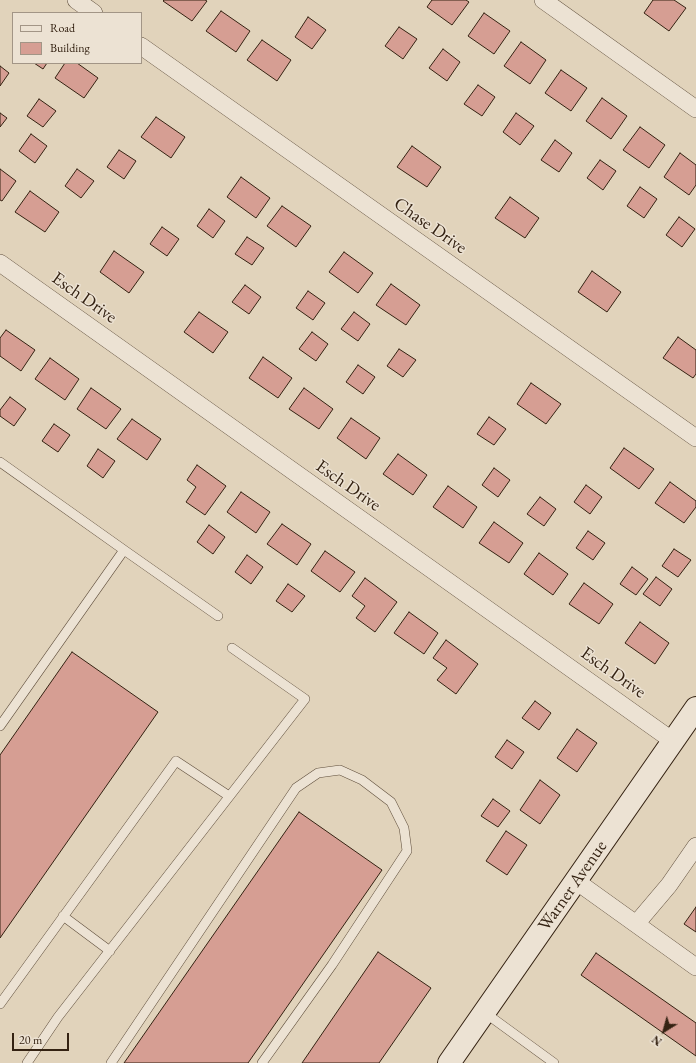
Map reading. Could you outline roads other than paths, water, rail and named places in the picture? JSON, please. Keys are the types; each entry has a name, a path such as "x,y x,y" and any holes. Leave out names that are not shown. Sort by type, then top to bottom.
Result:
{"street":[{"path":"76,0 93,12"},
{"path":"543,0 696,109"},
{"name":"Chase Drive","path":"142,47 696,438"},
{"name":"Esch Drive","path":"0,263 674,741"},
{"name":"Warner Avenue","path":"449,1063 696,708"},
{"path":"636,924 669,885 696,846"},
{"path":"576,881 696,967"}],"lane":[{"path":"0,462 218,616"},
{"path":"0,726 124,550"},
{"path":"27,1063 58,1017 305,699 232,648"},
{"path":"0,1004 176,761 229,796"},
{"path":"111,1063 296,788 318,773 340,770 362,780 391,802 404,828 407,851 332,965 262,1063"},
{"path":"63,916 110,951"},
{"path":"484,1012 554,1063"}]}
